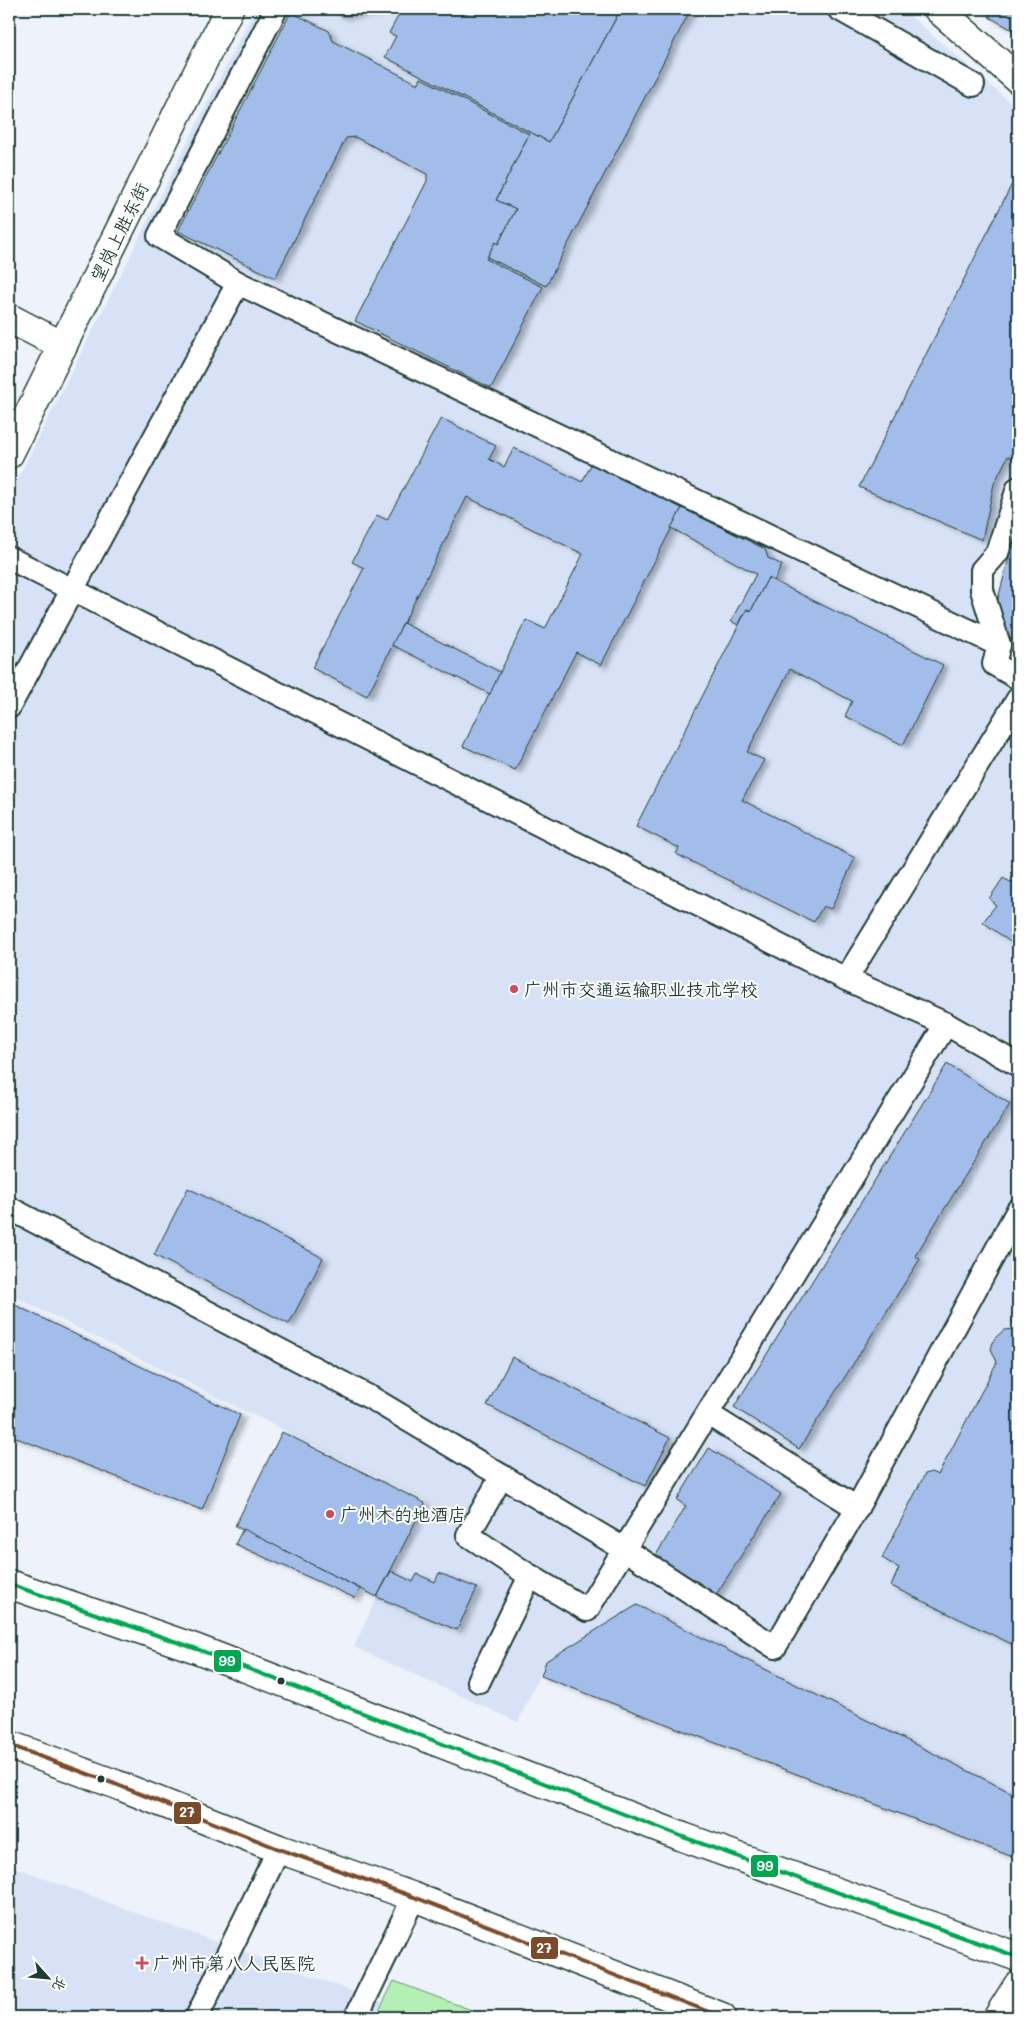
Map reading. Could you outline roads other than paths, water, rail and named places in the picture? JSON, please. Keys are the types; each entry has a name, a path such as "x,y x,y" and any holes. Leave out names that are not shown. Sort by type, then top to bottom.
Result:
{"street":[{"name":"望岗上胜东街","path":"9,454 229,9"},
{"path":"938,9 1018,79"},
{"path":"9,318 63,346"},
{"path":"9,1584 197,1649 683,1837 1018,1957"},
{"path":"9,1744 116,1784 279,1849 414,1897 722,2017"},
{"path":"998,2017 1018,1985"}],"lane":[{"path":"276,9 159,236 238,283 999,645"},
{"path":"838,9 973,85"},
{"path":"9,707 238,283"},
{"path":"1018,488 997,553 982,570 982,590 999,645 994,664 1018,678"},
{"path":"9,558 846,979 946,1024 1018,1065"},
{"path":"846,979 1018,699"},
{"path":"502,1476 468,1535 530,1576 587,1610 946,1024"},
{"path":"9,1208 373,1399 624,1549 775,1647 857,1508 1018,1210"},
{"path":"708,1414 857,1508"},
{"path":"479,1681 530,1576"},
{"path":"197,2017 279,1849"},
{"path":"356,2017 414,1897"}],"place":[{"name":"广州市交通运输职业技术学校","path":"514,989"},
{"name":"广州木的地酒店","path":"330,1514"},
{"name":"广州市第八人民医院","path":"142,1963"}]}
